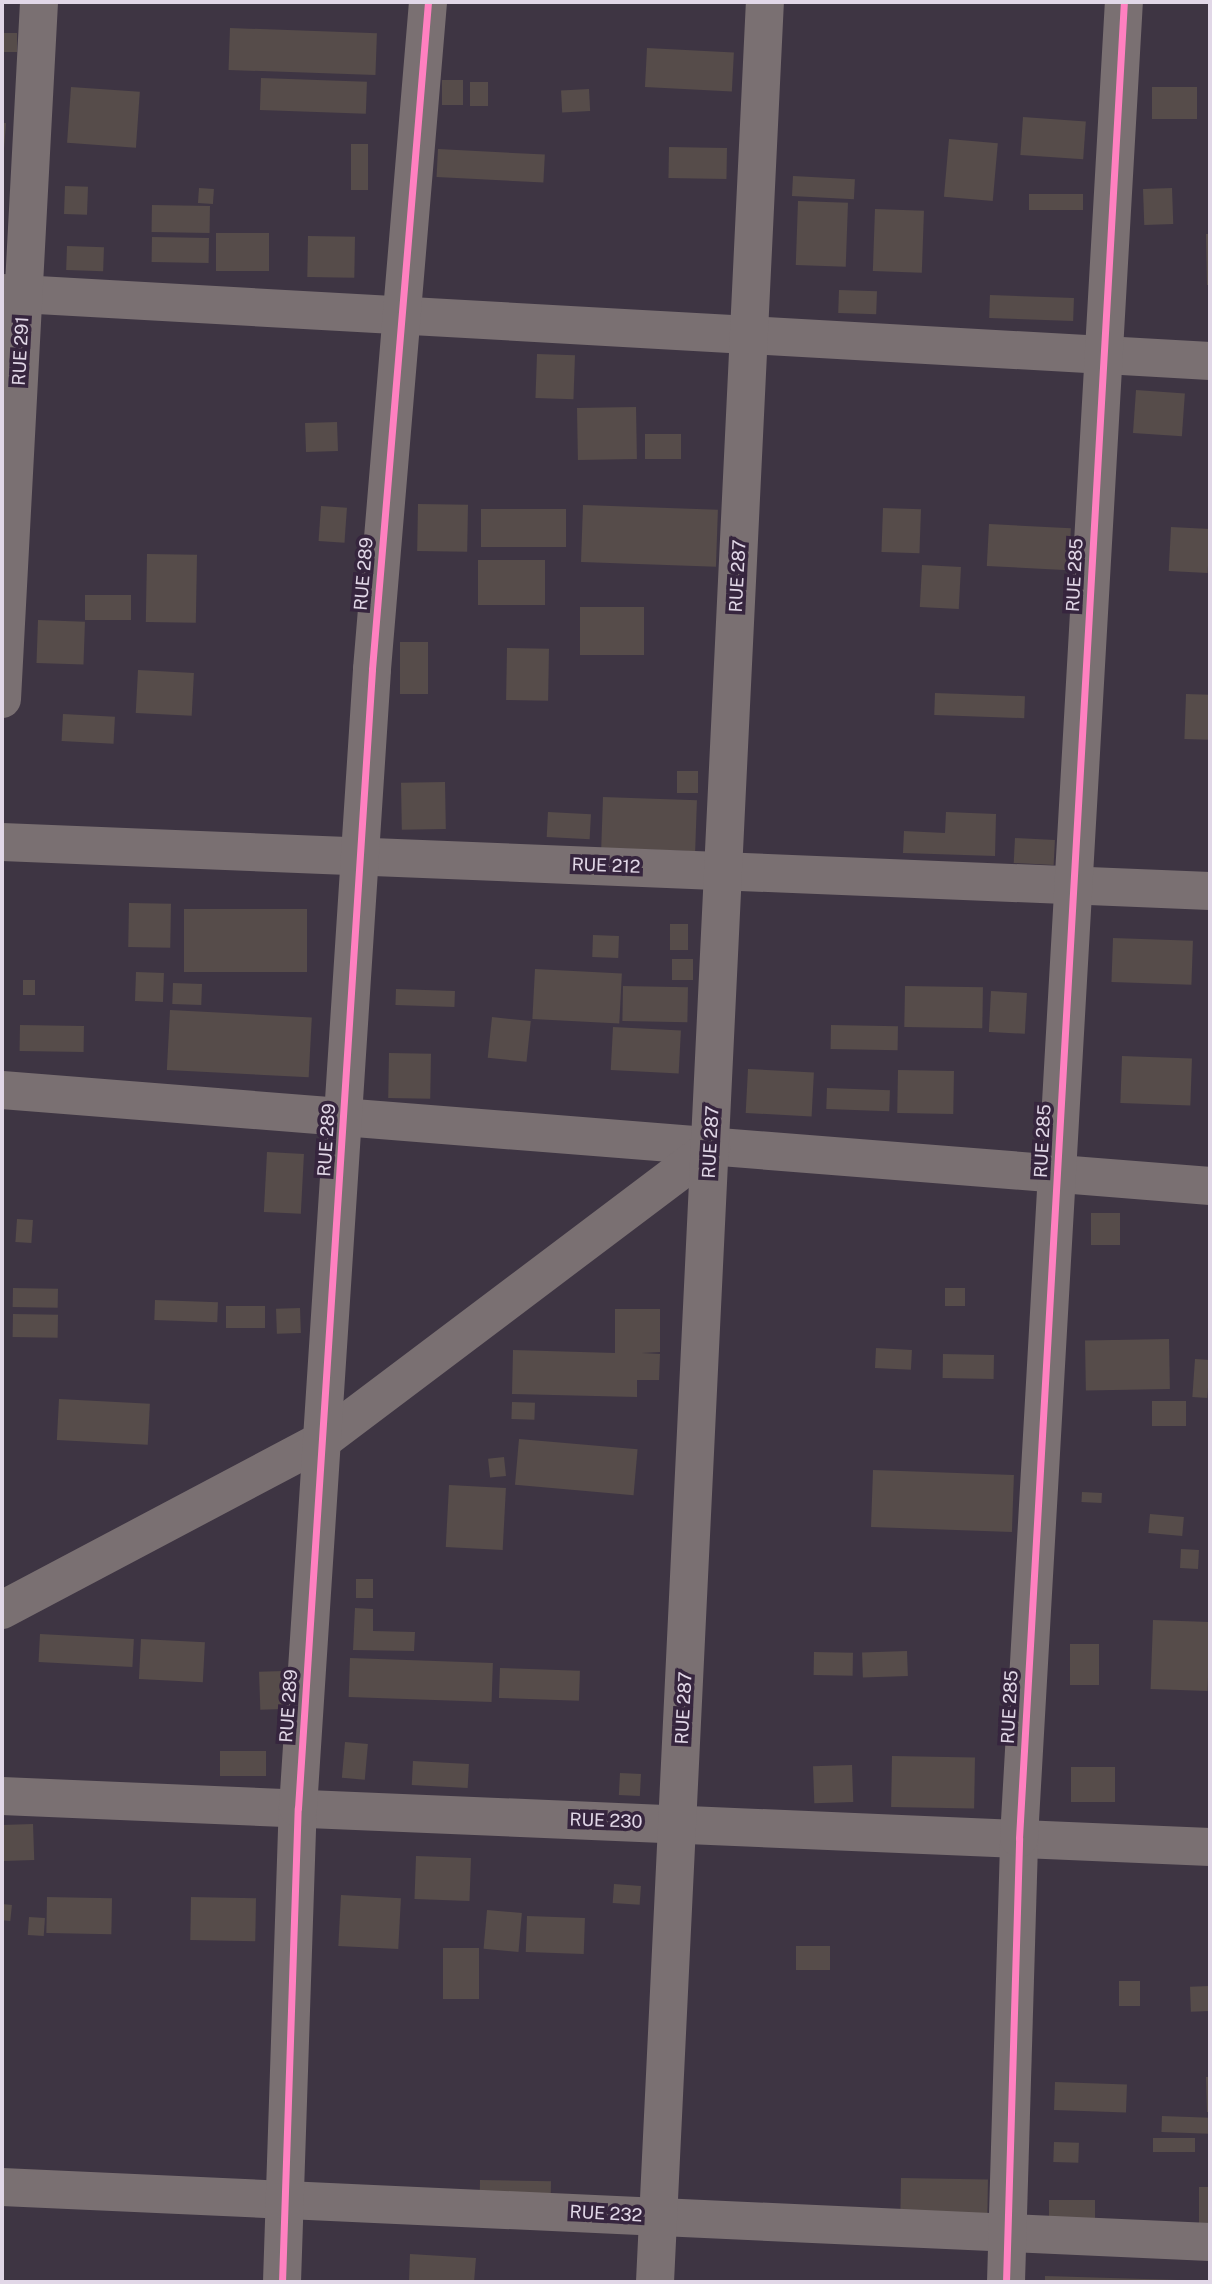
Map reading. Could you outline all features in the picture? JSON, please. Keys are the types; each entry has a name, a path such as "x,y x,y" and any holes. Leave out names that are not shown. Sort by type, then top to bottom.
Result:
{"street":[{"name":"RUE 291","path":"2,699 13,293 39,2"},
{"name":"RUE 289","path":"282,2282 298,1808 360,857 428,2"},
{"name":"RUE 287","path":"655,2282 765,2"},
{"name":"RUE 285","path":"1006,2282 1019,1838 1124,2"},
{"path":"13,293 1210,361"},
{"name":"RUE 212","path":"2,842 1210,891"},
{"path":"2,1090 1210,1186"},
{"path":"2,1610 323,1440 711,1148"},
{"name":"RUE 230","path":"2,1796 1210,1847"},
{"name":"RUE 232","path":"2,2187 1210,2242"}],"building":[{"path":"230,28 377,33 375,75 229,70"},
{"path":"2,33 17,33 17,52 2,52"},
{"path":"647,48 734,53 732,91 645,87"},
{"path":"261,78 367,82 366,114 260,110"},
{"path":"442,80 463,80 463,105 442,105"},
{"path":"470,82 488,82 488,106 470,106"},
{"path":"71,87 140,92 136,148 67,143"},
{"path":"1152,87 1197,87 1197,119 1152,119"},
{"path":"589,89 590,111 562,112 561,90"},
{"path":"1023,117 1086,121 1083,159 1020,155"},
{"path":"2,123 6,123 4,149 2,149"},
{"path":"949,139 998,143 993,201 944,197"},
{"path":"351,144 368,144 368,190 351,190"},
{"path":"669,147 727,148 726,179 668,178"},
{"path":"438,149 545,155 543,183 437,177"},
{"path":"793,176 855,179 854,199 792,196"},
{"path":"65,186 88,187 87,215 64,214"},
{"path":"199,188 214,189 213,204 198,203"},
{"path":"1172,188 1173,224 1144,225 1143,189"},
{"path":"1029,194 1083,194 1083,210 1029,210"},
{"path":"798,201 848,203 846,267 796,265"},
{"path":"152,205 210,206 210,233 152,232"},
{"path":"875,209 924,211 922,273 873,271"},
{"path":"216,233 269,233 269,271 216,271"},
{"path":"1206,234 1210,234 1210,285 1207,285"},
{"path":"308,236 355,237 354,278 307,277"},
{"path":"152,237 209,238 209,263 152,262"},
{"path":"67,246 104,247 103,271 66,270"},
{"path":"839,290 877,291 876,314 838,313"},
{"path":"990,295 1074,298 1073,321 989,318"},
{"path":"537,354 575,355 573,399 535,398"},
{"path":"1136,390 1185,393 1182,436 1133,433"},
{"path":"636,407 637,459 578,460 577,408"},
{"path":"337,422 338,451 306,452 305,423"},
{"path":"645,434 681,434 681,459 645,459"},
{"path":"418,504 468,505 467,552 417,551"},
{"path":"583,505 718,510 716,567 581,562"},
{"path":"321,506 347,508 344,543 319,541"},
{"path":"883,508 921,509 919,553 881,552"},
{"path":"481,509 566,509 566,547 481,547"},
{"path":"989,524 1071,528 1069,570 987,566"},
{"path":"1171,527 1210,529 1208,573 1169,571"},
{"path":"147,554 197,555 196,623 146,622"},
{"path":"478,560 545,560 545,605 478,605"},
{"path":"922,565 961,567 959,609 920,607"},
{"path":"85,595 131,595 131,620 85,620"},
{"path":"580,607 644,607 644,655 580,655"},
{"path":"38,620 85,622 83,665 36,663"},
{"path":"400,642 428,642 428,694 400,694"},
{"path":"507,648 549,649 548,701 506,700"},
{"path":"138,670 194,673 192,716 136,713"},
{"path":"935,693 1025,696 1024,718 934,715"},
{"path":"1186,694 1210,695 1208,740 1184,739"},
{"path":"63,714 115,717 114,744 62,741"},
{"path":"677,771 698,771 698,793 677,793"},
{"path":"445,782 446,829 402,830 401,783"},
{"path":"603,797 697,800 695,851 601,848"},
{"path":"548,812 591,814 590,839 547,837"},
{"path":"946,812 996,814 995,856 903,853 904,831 945,833"},
{"path":"1015,838 1055,840 1054,865 1014,863"},
{"path":"129,903 171,904 170,948 128,947"},
{"path":"184,909 307,909 307,972 184,972"},
{"path":"670,924 688,924 688,950 670,950"},
{"path":"593,935 619,936 618,958 592,957"},
{"path":"1113,938 1193,941 1191,985 1111,982"},
{"path":"672,959 693,959 693,980 672,980"},
{"path":"535,969 622,974 619,1023 532,1019"},
{"path":"136,972 164,973 163,1002 135,1001"},
{"path":"23,980 35,980 35,995 23,995"},
{"path":"173,983 202,984 201,1005 172,1004"},
{"path":"623,986 688,987 687,1022 622,1021"},
{"path":"905,986 983,987 982,1028 904,1027"},
{"path":"396,989 455,991 454,1007 395,1005"},
{"path":"991,991 1027,993 1025,1034 989,1032"},
{"path":"170,1010 312,1017 309,1077 167,1070"},
{"path":"492,1017 531,1021 527,1062 488,1058"},
{"path":"20,1025 84,1026 84,1052 20,1051"},
{"path":"831,1025 898,1026 898,1050 831,1049"},
{"path":"613,1027 681,1031 679,1073 611,1070"},
{"path":"389,1053 431,1054 430,1099 388,1098"},
{"path":"1122,1056 1192,1058 1190,1105 1120,1103"},
{"path":"748,1069 814,1072 812,1116 746,1113"},
{"path":"898,1070 954,1071 953,1114 897,1113"},
{"path":"827,1088 890,1090 889,1111 826,1109"},
{"path":"267,1152 304,1154 301,1214 264,1212"},
{"path":"1091,1213 1120,1213 1120,1245 1091,1245"},
{"path":"17,1219 33,1220 31,1243 15,1242"},
{"path":"13,1288 58,1289 58,1308 13,1307"},
{"path":"945,1288 965,1288 965,1306 945,1306"},
{"path":"155,1300 218,1302 217,1322 154,1320"},
{"path":"226,1306 265,1306 265,1328 226,1328"},
{"path":"300,1308 301,1333 277,1334 276,1309"},
{"path":"615,1309 660,1309 660,1352 641,1353 660,1354 659,1380 637,1380 637,1397 512,1394 513,1350 615,1353"},
{"path":"13,1314 58,1315 58,1338 13,1337"},
{"path":"1169,1339 1170,1389 1086,1390 1085,1340"},
{"path":"876,1348 912,1350 911,1370 875,1368"},
{"path":"943,1354 994,1355 994,1379 943,1378"},
{"path":"1195,1359 1210,1360 1207,1398 1192,1397"},
{"path":"59,1399 150,1404 148,1445 57,1440"},
{"path":"1152,1401 1186,1401 1186,1426 1152,1426"},
{"path":"512,1402 535,1403 534,1420 511,1419"},
{"path":"519,1439 638,1449 634,1495 515,1485"},
{"path":"504,1457 506,1476 490,1478 488,1459"},
{"path":"873,1470 1014,1475 1012,1532 871,1527"},
{"path":"449,1485 506,1488 503,1550 446,1547"},
{"path":"1082,1492 1102,1493 1101,1503 1081,1502"},
{"path":"1150,1514 1184,1517 1182,1536 1148,1533"},
{"path":"1181,1549 1199,1550 1198,1569 1180,1568"},
{"path":"356,1579 373,1579 373,1598 356,1598"},
{"path":"355,1608 373,1609 373,1631 415,1632 414,1651 353,1650"},
{"path":"1153,1620 1210,1622 1208,1691 1151,1689"},
{"path":"40,1634 134,1639 132,1667 39,1662"},
{"path":"141,1639 205,1642 203,1682 139,1679"},
{"path":"1070,1644 1099,1644 1099,1685 1070,1685"},
{"path":"907,1651 908,1676 863,1678 862,1653"},
{"path":"814,1652 853,1653 853,1676 814,1675"},
{"path":"350,1658 493,1663 492,1702 349,1697"},
{"path":"500,1668 580,1671 579,1701 499,1698"},
{"path":"283,1671 284,1709 260,1710 259,1672"},
{"path":"345,1742 368,1744 365,1780 342,1778"},
{"path":"220,1751 266,1751 266,1776 220,1776"},
{"path":"892,1756 975,1757 974,1808 891,1807"},
{"path":"413,1761 469,1764 468,1788 412,1785"},
{"path":"852,1765 853,1802 814,1803 813,1766"},
{"path":"1071,1767 1115,1767 1115,1802 1071,1802"},
{"path":"620,1773 641,1774 640,1796 619,1795"},
{"path":"33,1824 34,1860 3,1861 2,1825"},
{"path":"416,1856 471,1858 469,1901 414,1899"},
{"path":"614,1884 641,1886 640,1905 613,1903"},
{"path":"341,1895 401,1898 398,1949 338,1946"},
{"path":"47,1897 112,1898 111,1934 46,1933"},
{"path":"191,1897 256,1898 255,1941 190,1940"},
{"path":"2,1904 12,1905 10,1921 2,1920"},
{"path":"487,1910 522,1913 518,1952 484,1949"},
{"path":"527,1916 585,1918 584,1954 526,1952"},
{"path":"29,1917 45,1918 44,1936 28,1935"},
{"path":"796,1946 830,1946 830,1970 796,1970"},
{"path":"443,1948 479,1948 479,1999 443,1999"},
{"path":"1119,1981 1140,1981 1140,2006 1119,2006"},
{"path":"1209,1986 1210,2011 1191,2012 1190,1987"},
{"path":"1206,2077 1210,2077 1210,2112 1207,2112"},
{"path":"1055,2082 1127,2085 1126,2112 1054,2110"},
{"path":"1162,2116 1210,2118 1209,2134 1161,2132"},
{"path":"1153,2138 1195,2138 1195,2152 1153,2152"},
{"path":"1054,2142 1079,2143 1078,2163 1053,2162"},
{"path":"901,2178 988,2180 987,2217 900,2215"},
{"path":"480,2180 551,2181 551,2200 480,2199"},
{"path":"1199,2187 1210,2187 1210,2232 1199,2232"},
{"path":"1049,2200 1095,2200 1095,2226 1049,2226"},
{"path":"410,2254 476,2258 474,2282 409,2282"},
{"path":"1045,2276 1178,2280 1178,2282 1045,2282"}],"cycle path":[{"path":"282,2282 298,1808 372,669 428,2"},
{"path":"1006,2282 1019,1838 1124,2"}]}
